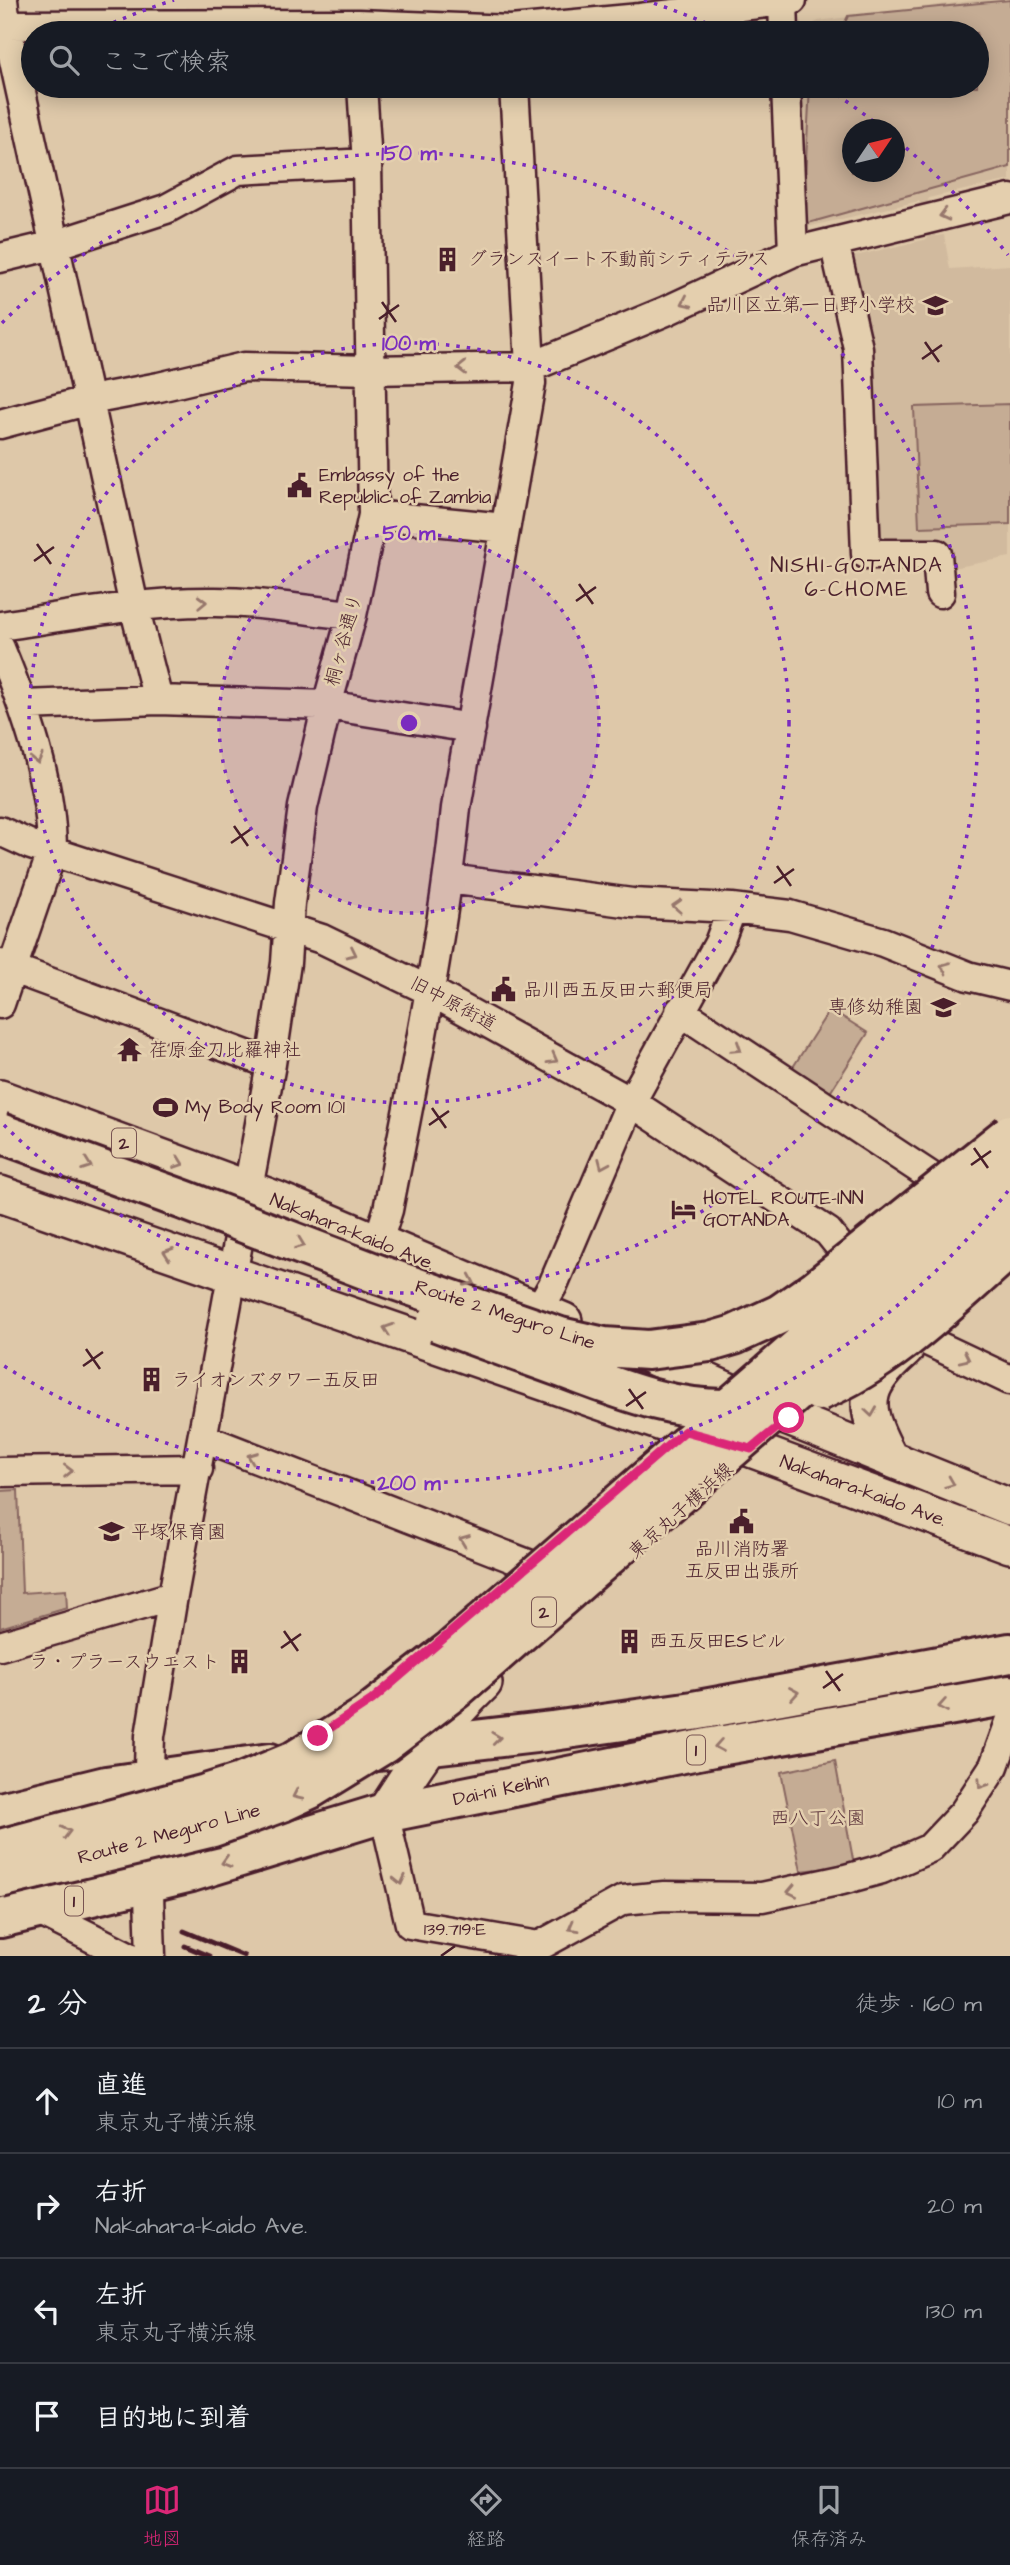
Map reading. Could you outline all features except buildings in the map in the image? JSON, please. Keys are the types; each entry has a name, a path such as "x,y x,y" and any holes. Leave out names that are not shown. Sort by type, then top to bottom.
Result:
{"highway":[{"name":"Route 2 Meguro Line","path":"0,1133 380,1275 560,1337 594,1346 648,1350 710,1342 734,1335 780,1314 816,1290 1010,1133"},
{"name":"Route 2 Meguro Line","path":"0,1158 631,1394 704,1409 761,1407 793,1400 840,1382 891,1350 1010,1248"},
{"name":"Route 2 Meguro Line","path":"0,1849 85,1828 241,1783 305,1755 365,1717 450,1651 1010,1163"},
{"name":"Route 2 Meguro Line","path":"0,1878 212,1827 253,1814 310,1789 385,1743 456,1689 1010,1206"},
{"name":"1","path":"0,1812 106,1786 256,1764 693,1711 1010,1653"},
{"name":"Dai-ni Keihin","path":"0,1918 203,1868 384,1813 713,1747 1010,1695"}],"main road":[{"name":"Nakahara-kaido Ave.","path":"0,1098 248,1189 378,1241 538,1311 630,1346 789,1418 1010,1507"},
{"name":"2","path":"256,1764 318,1736 372,1700 685,1431 858,1268 1010,1133"},
{"name":"Nakahara-kaido Ave.","path":"0,1194 685,1431 751,1449 1010,1545"},
{"name":"東京丸子横浜線","path":"384,1813 455,1711 512,1657 588,1594 751,1449 1010,1238"},
{"path":"890,1458 874,1428 869,1399 876,1381 884,1368 1010,1258"},
{"name":"2","path":"630,1346 723,1332 774,1314 858,1268"}],"street":[{"path":"783,0 784,21"},
{"path":"573,21 641,9 792,0"},
{"path":"21,97 3,16 382,21"},
{"path":"21,98 134,606 158,700"},
{"name":"桐ヶ谷通り","path":"151,1956 148,1882 150,1736 173,1596 271,1064 286,963 303,807 352,615 373,515 363,98"},
{"path":"378,1241 388,1210 430,990 449,879 456,808 531,383 515,98"},
{"path":"787,98 793,252"},
{"path":"0,258 54,245 166,209 238,170 366,163"},
{"path":"0,424 90,400 244,367 371,370 531,367 666,311 793,252 1010,199"},
{"path":"834,242 858,348 866,554 937,554 940,593"},
{"path":"373,515 505,528"},
{"path":"0,626 134,606 207,601 352,615"},
{"path":"0,648 24,705 52,827 52,852 6,966 0,1003"},
{"path":"24,705 158,700 327,705 471,729"},
{"name":"旧中原街道","path":"0,831 52,852 322,939 430,990 631,1102 828,1232 858,1268"},
{"path":"449,879 632,903 732,908 804,919 883,942 968,976 1010,986"},
{"path":"538,1311 552,1285 631,1102 719,943 732,908"},
{"path":"6,966 271,1064"},
{"path":"680,1011 947,1187"},
{"path":"919,1337 1010,1380"},
{"path":"203,1438 528,1564"},
{"path":"0,1472 198,1468"},
{"path":"0,1646 173,1596"},
{"path":"384,1813 410,1924 533,1951 624,1899 664,1896 762,1897 882,1870 930,1848 964,1812 994,1766 1010,1722"},
{"path":"37,1910 128,1956"}],"shaded area":[{"name":"品川区立第一日野小学校","path":"977,0 1010,0 1010,180 928,198 936,236 944,235 950,269 1010,265 1010,557 947,569 873,547 851,257 928,239 919,201 807,227 800,224 800,98 989,98 989,21 818,21"}],"green space":[{"path":"1010,0 1010,167 808,223 803,216 809,98 989,98 989,21 846,21 848,16"},
{"path":"1010,404 1010,524 919,527 914,407"},
{"path":"830,1009 868,1033 826,1099 788,1075"},
{"path":"18,1490 22,1593 66,1590 67,1608 0,1628 0,1491"},
{"name":"西八丁公園","path":"835,1761 854,1865 801,1871 781,1772"}],"railway":[{"path":"184,1931 244,1956"},
{"path":"185,1946 209,1956"}],"place":[{"name":"グランスイート不動前シティテラス","path":"448,259"},
{"name":"品川区立第一日野小学校","path":"935,305"},
{"name":"Embassy of the Republic of Zambia","path":"299,486"},
{"name":"品川西五反田六郵便局","path":"503,990"},
{"name":"専修幼稚園","path":"943,1007"},
{"name":"荏原金刀比羅神社","path":"129,1050"},
{"name":"My Body Room 101","path":"165,1107"},
{"name":"HOTEL ROUTE-INN GOTANDA","path":"683,1209"},
{"name":"ライオンズタワー五反田","path":"152,1380"},
{"name":"品川消防署 五反田出張所","path":"742,1521"},
{"name":"平塚保育園","path":"111,1532"},
{"name":"西五反田ESビル","path":"629,1641"},
{"name":"ラ・プラースウエスト","path":"240,1662"}],"district":[{"name":"NISHI-GOTANDA 6-CHOME","path":"857,577"}],"route":[{"path":"318,1736 372,1700 685,1431 751,1449 789,1418"}]}
